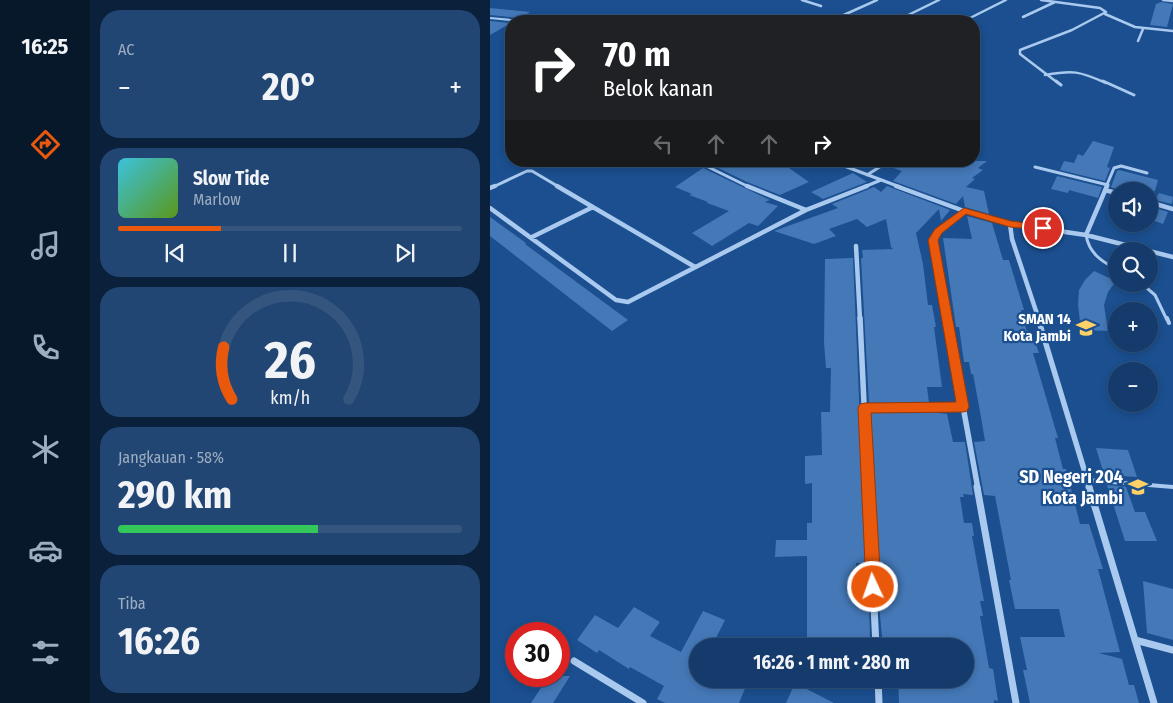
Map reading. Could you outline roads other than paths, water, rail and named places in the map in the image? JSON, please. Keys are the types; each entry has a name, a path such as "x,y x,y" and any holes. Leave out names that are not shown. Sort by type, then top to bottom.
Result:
{"street":[{"path":"802,0 821,6"},
{"path":"844,15 877,0"},
{"path":"908,15 939,0"},
{"path":"976,15 1006,0"},
{"path":"1041,0 1100,8 1106,12 1105,14 1127,24 1143,29 1173,32"},
{"path":"1072,4 1076,0"},
{"path":"1163,0 1173,1"},
{"path":"1023,17 1055,2"},
{"path":"1061,85 1023,57 1020,54 1020,50 1072,30 1105,14"},
{"path":"1138,41 1143,29"},
{"path":"1045,75 1070,71 1084,73 1134,95"},
{"path":"1109,182 1116,166 1147,173"},
{"path":"708,167 756,190 806,210"},
{"path":"846,167 964,211 1010,224 1086,235 1173,257"},
{"path":"867,175 880,167"},
{"path":"1036,167 1108,185 1086,235"},
{"path":"490,188 527,172 532,172 696,267"},
{"path":"490,208 616,300 628,302 806,210 881,180"},
{"path":"1158,205 1173,209"},
{"path":"532,237 593,207"},
{"path":"964,211 938,231 933,240 1016,703"},
{"path":"1010,224 1012,239 1045,339 1154,703"},
{"path":"856,246 876,638"},
{"path":"865,408 963,407"},
{"path":"1135,640 1173,650"},
{"path":"574,661 643,703"},
{"path":"878,688 879,703"}],"lane":[{"path":"490,18 505,19"},
{"path":"1086,235 1087,245 1099,260 1108,264"},
{"path":"1152,292 1156,295 1169,323"},
{"path":"1087,480 1173,487"}],"place":[{"name":"SMAN 14 Kota Jambi","path":"1086,328"},
{"name":"SD Negeri 204 Kota Jambi","path":"1138,487"}]}
